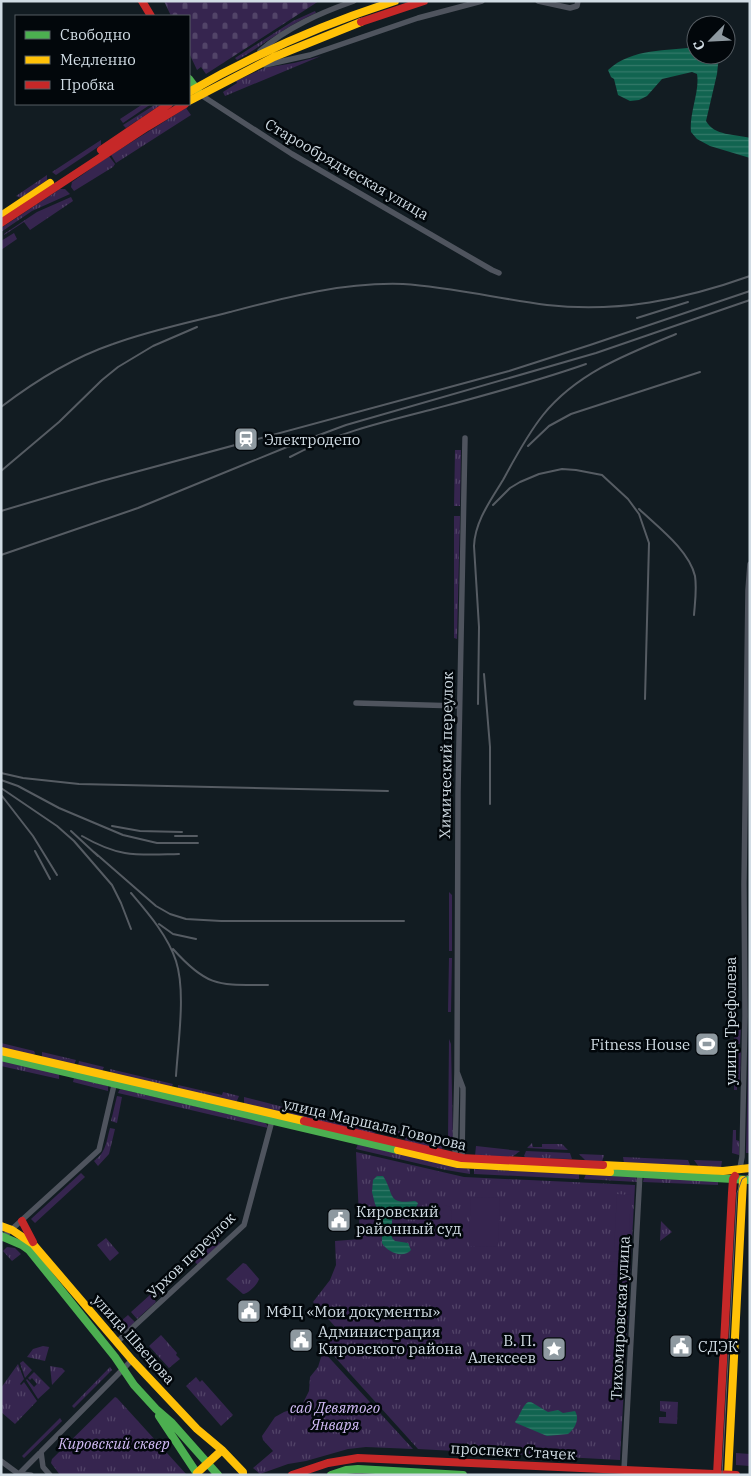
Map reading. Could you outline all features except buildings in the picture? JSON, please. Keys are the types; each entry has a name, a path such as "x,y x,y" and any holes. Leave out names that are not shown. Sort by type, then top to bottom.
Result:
{"main road":[{"path":"142,1 150,15"},
{"path":"192,90 251,59 317,29 395,1"},
{"path":"190,101 289,51 378,16 424,1"},
{"name":"Старообрядческая улица","path":"192,90 201,95"},
{"path":"1,216 168,105"},
{"path":"1,223 183,105"},
{"name":"улица Маршала Говорова","path":"1,1051 115,1081"},
{"name":"улица Маршала Говорова","path":"1,1057 115,1081 458,1160 640,1170 746,1180"},
{"name":"улица Трефолева","path":"717,1474 733,1179 740,1168"},
{"name":"улица Маршала Говорова","path":"640,1170 723,1171 750,1168"},
{"path":"728,1474 746,1180"},
{"path":"22,1221 33,1244"},
{"name":"улица Швецова","path":"1,1226 12,1230 33,1244 132,1360 197,1429 222,1450 243,1472 243,1475"},
{"name":"улица Швецова","path":"2,1238 22,1244 29,1250 124,1369 134,1385 156,1410"},
{"path":"156,1410 197,1474 222,1450"},
{"path":"156,1410 171,1422 218,1475"},
{"name":"проспект Стачек","path":"292,1475 328,1463 358,1458 736,1475"},
{"name":"проспект Стачек","path":"332,1475 358,1469 463,1475"}],"street":[{"path":"251,59 286,31 354,1"},
{"path":"256,67 310,55 418,18 482,1"},
{"path":"538,1 570,8 577,6 578,1"},
{"name":"Старообрядческая улица","path":"201,95 292,154 499,273"},
{"name":"Химический переулок","path":"458,1160 463,1094 463,1088 457,1072 459,706 465,438"},
{"name":"улица Трефолева","path":"740,1168 747,1016 744,884 748,575 750,564"},
{"path":"356,703 459,706"},
{"path":"2,1238 99,1150 115,1081"},
{"name":"Урхов переулок","path":"117,1342 244,1225 273,1118"},
{"name":"Тихомировская улица","path":"624,1470 640,1170"},
{"path":"19,1475 132,1360"},
{"path":"42,1452 43,1467 50,1475"},
{"path":"1,1461 19,1475 31,1475"}],"green space":[{"path":"164,1 319,1 206,74 201,67 197,70 190,55 190,15 171,15"},
{"path":"315,11 316,13 295,23 237,60 235,58 293,21"},
{"path":"321,56 225,96 223,92 237,83 236,81 264,68"},
{"path":"141,105 150,105 123,123 120,119"},
{"path":"154,105 160,105 126,128 123,125"},
{"path":"186,108 191,115 116,163 111,155"},
{"path":"101,140 101,145 56,175 52,172"},
{"path":"109,156 115,164 113,167 74,191 71,187 72,182"},
{"path":"47,175 47,180 21,198 16,196"},
{"path":"60,189 65,189 70,194 32,211 1,232 1,228"},
{"path":"71,197 73,201 30,230 24,222 4,235 37,212"},
{"path":"14,233 17,239 1,250 1,241"},
{"path":"455,450 461,450 460,506 454,506"},
{"path":"454,516 460,516 457,639 454,638"},
{"path":"449,892 452,895 452,951 449,951"},
{"path":"449,958 452,958 451,1012 448,1012"},
{"path":"735,1026 741,1026 740,1044 734,1044"},
{"path":"749,1028 749,1153 746,1153"},
{"path":"449,1039 451,1044 453,1141 448,1140"},
{"path":"1,1043 34,1051 35,1053 34,1055 1,1048"},
{"path":"735,1050 741,1051 740,1082 737,1083 737,1090 734,1090"},
{"path":"42,1052 76,1060 74,1065 42,1057"},
{"path":"1,1060 59,1074 59,1079 1,1066"},
{"path":"79,1061 104,1067 102,1071 78,1066"},
{"path":"110,1069 173,1084 171,1088 110,1073"},
{"path":"74,1078 108,1086 108,1091 73,1082"},
{"path":"178,1085 222,1095 223,1092 239,1096 236,1103 178,1089"},
{"path":"120,1089 264,1122 268,1128 118,1093"},
{"path":"117,1096 122,1097 117,1123 111,1121"},
{"path":"244,1097 287,1108 285,1114 244,1105"},
{"path":"290,1108 340,1120 347,1119 425,1137 425,1139 434,1141 443,1141 442,1150 406,1143 405,1138 377,1131 372,1135 288,1115"},
{"path":"110,1128 115,1129 109,1154 98,1166 94,1161 103,1151"},
{"path":"733,1130 736,1130 736,1140 739,1141 739,1155 732,1153"},
{"path":"532,1143 533,1147 542,1147 542,1144 562,1144 568,1150 527,1148"},
{"path":"358,1144 470,1169 470,1174 356,1149"},
{"path":"476,1146 520,1151 512,1157 475,1156"},
{"path":"526,1151 570,1153 572,1159 526,1158 524,1156"},
{"name":"сад Девятого Января","path":"356,1152 464,1177 635,1185 620,1460 418,1449 324,1345 339,1331 313,1302 330,1280 336,1265 335,1241 360,1239"},
{"path":"579,1154 604,1155 602,1162 586,1161"},
{"path":"623,1157 688,1160 690,1165 689,1167 624,1163"},
{"path":"694,1160 722,1161 721,1167 699,1167"},
{"path":"474,1169 579,1174 579,1179 474,1174"},
{"path":"81,1173 85,1177 35,1223 31,1219"},
{"path":"586,1174 636,1176 637,1182 584,1179"},
{"path":"644,1177 718,1181 718,1185 643,1182"},
{"path":"617,1194 631,1195 628,1252 614,1251"},
{"path":"471,1197 500,1198 498,1247 469,1246"},
{"path":"440,1205 450,1207 452,1214 451,1235 444,1239 437,1237 434,1231 436,1210"},
{"path":"661,1221 672,1232 660,1241"},
{"path":"214,1237 221,1244 198,1265 191,1258"},
{"path":"106,1238 119,1253 110,1261 97,1245"},
{"path":"7,1247 15,1248 21,1254 12,1261 3,1251"},
{"path":"609,1261 626,1262 625,1275 609,1274"},
{"path":"243,1263 259,1279 248,1292 243,1294 226,1279"},
{"path":"169,1277 173,1281 156,1297 152,1292"},
{"path":"151,1294 156,1302 137,1319 131,1312"},
{"path":"128,1315 135,1322 124,1332 121,1332 115,1326"},
{"path":"161,1335 180,1359 169,1368 149,1346"},
{"path":"43,1346 49,1347 45,1361 27,1357 33,1349"},
{"name":"сад Девятого Января","path":"323,1351 413,1449 366,1447 348,1449 288,1464 260,1474 253,1468 273,1451 263,1440 262,1436 275,1417 303,1403 309,1391 310,1377 318,1367"},
{"path":"23,1361 32,1370 25,1378 20,1363"},
{"path":"18,1364 24,1379 20,1384 24,1382 37,1401 15,1424 1,1412 1,1388"},
{"path":"50,1366 62,1368 65,1371 52,1385"},
{"path":"110,1367 112,1370 74,1408 72,1406"},
{"path":"34,1372 50,1388 38,1399 26,1380 34,1387 37,1384 32,1378 30,1380 28,1378"},
{"path":"196,1377 200,1382 202,1380 233,1415 221,1426 186,1386"},
{"name":"Кировский сквер","path":"115,1397 187,1475 60,1475 51,1463 52,1459"},
{"path":"660,1401 678,1402 677,1424 659,1423 659,1417 666,1417 666,1412 660,1411"},
{"path":"60,1418 62,1421 24,1458 22,1456"},
{"path":"736,1453 750,1454 750,1466 736,1465"}],"shaded area":[{"path":"686,48 686,65 718,65 706,121 719,132 750,138 750,158 710,146 697,139 691,132 698,81 697,74 692,72 662,79 647,96 639,100 630,101 618,95 614,79 608,70 628,58 650,52"},
{"path":"377,1176 383,1176 395,1200 415,1201 418,1203 412,1211 395,1214 392,1218 392,1238 395,1241 408,1243 411,1250 408,1253 391,1252 382,1243 382,1218 375,1204 372,1192 373,1180"},
{"path":"528,1402 548,1412 558,1410 563,1413 575,1411 577,1420 575,1427 568,1434 547,1436 516,1423"}],"tram line":[{"path":"722,1475 737,1193 742,1179 750,1174"}],"railway":[{"path":"1,407 54,371 83,356 113,344 171,326 273,301 337,288 359,285 403,284 547,305 599,307 624,306 675,298 750,276"},
{"path":"1,511 102,481 509,371 750,291"},
{"path":"1,555 138,508 346,425 596,353 750,300"},
{"path":"637,318 688,302"},
{"path":"1,471 59,422 118,367 153,346 197,327"},
{"path":"478,704 479,627 474,546 477,528 484,511 532,430 556,400 571,387 604,366 676,334"},
{"path":"290,457 358,429 547,377 586,364"},
{"path":"528,446 549,426 571,414 700,372"},
{"path":"493,505 510,488 520,482 539,474 562,469 602,475 628,499 639,514 649,543 645,699"},
{"path":"639,509 680,548 692,566 696,586 694,615"},
{"path":"484,674 490,747 490,804"},
{"path":"1,773 23,778 79,784 388,791"},
{"path":"1,780 18,786 59,808 123,835 157,843 198,843"},
{"path":"1,788 57,826 74,841 112,885 131,929"},
{"path":"2,796 33,836 57,875"},
{"path":"112,826 140,831 182,832"},
{"path":"71,831 98,856"},
{"path":"82,836 118,852 140,855 179,854"},
{"path":"175,836 197,836"},
{"path":"35,851 50,879"},
{"path":"94,852 156,906 170,914 186,919 221,921 404,921"},
{"path":"131,893 163,934 176,961 179,973 181,1002 176,1076"},
{"path":"159,924 173,934 196,939"},
{"path":"173,949 196,971 215,982 237,985 268,985"}],"traffic: fast":[{"path":"190,80 198,91"},
{"path":"1,1057 398,1150"},
{"path":"610,1172 750,1180"},
{"path":"1,1236 29,1250 115,1357 134,1385 171,1422 218,1475"},
{"path":"159,1416 198,1475"},
{"path":"331,1475 346,1470 358,1469 463,1475"}],"traffic: slow":[{"path":"190,91 239,65 290,41 395,1"},
{"path":"190,100 274,57 361,22"},
{"path":"1,216 50,183"},
{"path":"1,1051 304,1121"},
{"path":"398,1150 458,1164 610,1172"},
{"path":"603,1165 723,1171 750,1168"},
{"path":"728,1475 743,1180"},
{"path":"1,1226 12,1230 33,1244 132,1360 197,1429 222,1450 243,1472 243,1475"},
{"path":"197,1473 222,1450"}],"traffic: jam":[{"path":"142,1 150,15"},
{"path":"361,22 424,1"},
{"path":"101,150 168,105"},
{"path":"1,223 183,105"},
{"path":"304,1121 462,1158 603,1165"},
{"path":"717,1475 732,1193 735,1176"},
{"path":"22,1221 33,1242"},
{"path":"292,1475 328,1463 358,1458 736,1475"}],"place":[{"name":"Электродепо","path":"246,439"},
{"name":"Fitness House","path":"707,1044"},
{"name":"Кировский районный суд","path":"339,1220"},
{"name":"МФЦ «Мои документы»","path":"249,1311"},
{"name":"Администрация Кировского района","path":"301,1340"},
{"name":"СДЭК","path":"681,1346"},
{"name":"В. П. Алексеев","path":"554,1349"}]}
